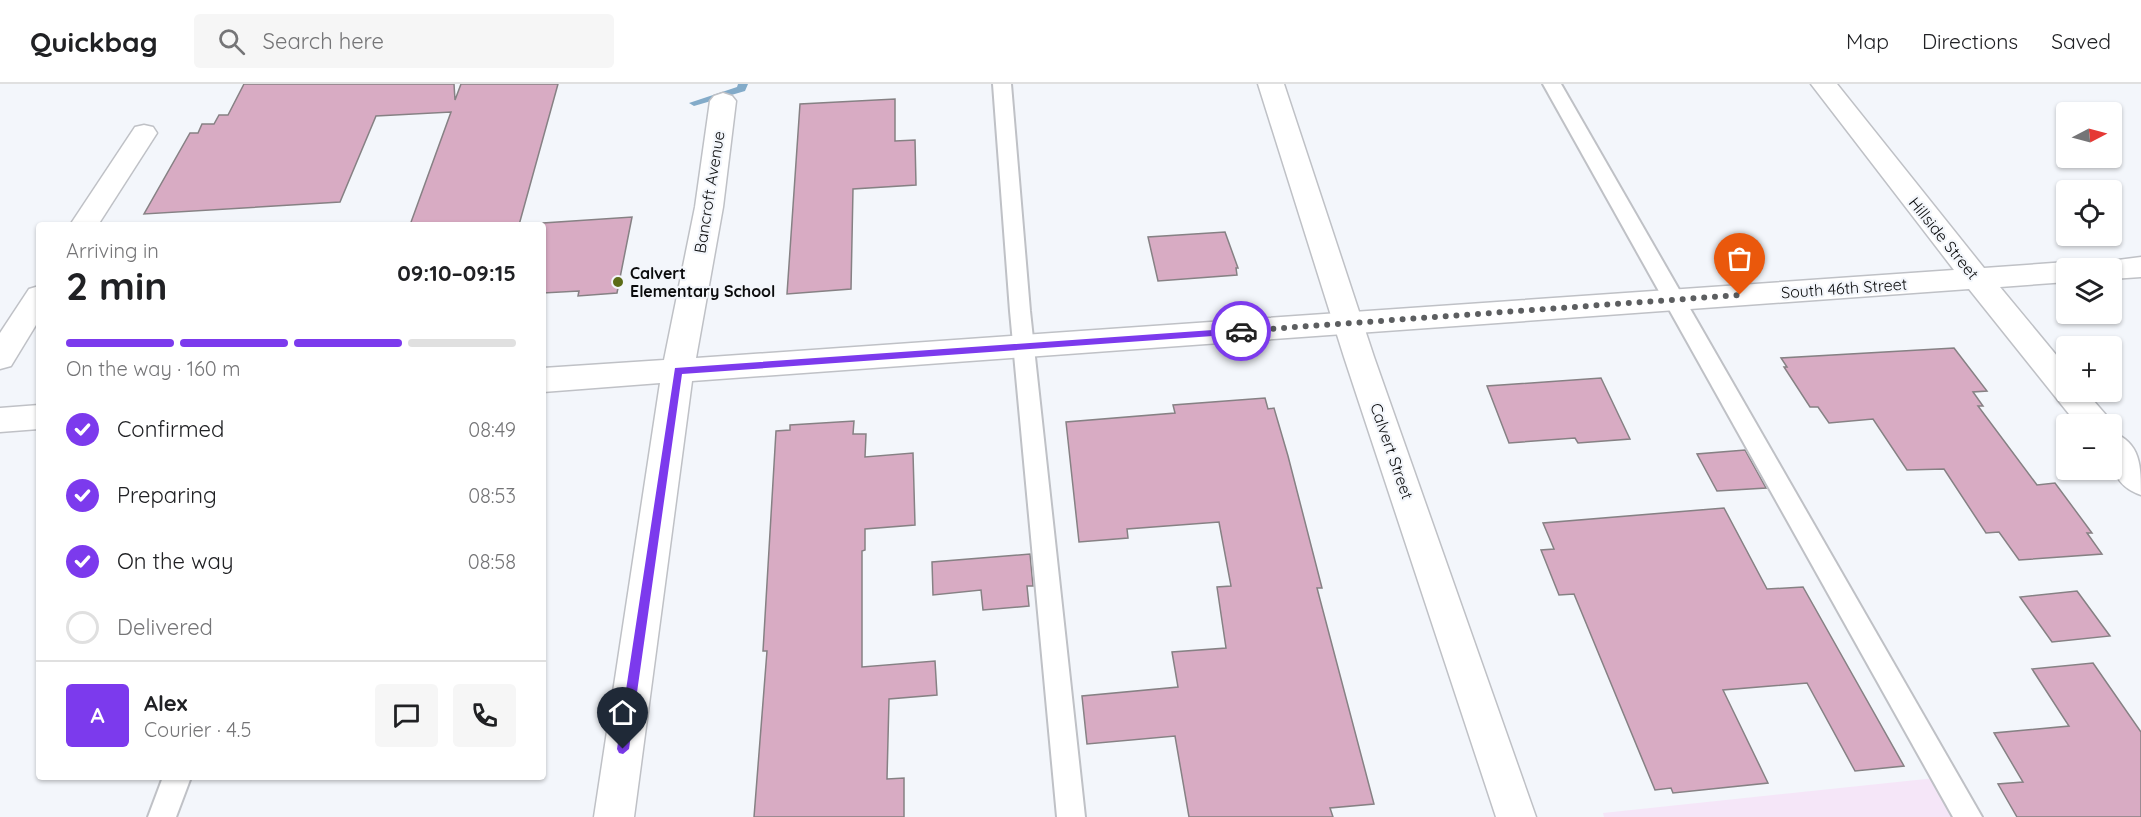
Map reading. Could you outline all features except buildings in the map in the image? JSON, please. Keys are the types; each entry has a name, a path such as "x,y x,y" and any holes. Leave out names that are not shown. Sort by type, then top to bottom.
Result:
{"street":[{"name":"Calvert Street","path":"1270,84 1348,323 1516,817"},
{"name":"Hillside Street","path":"1824,84 2056,376"},
{"name":"Bancroft Avenue","path":"614,817 678,371 709,207 723,101"},
{"path":"86,222 144,133"},
{"path":"2122,268 2141,267"},
{"name":"South 46th Street","path":"546,380 2056,273"},
{"path":"0,358 36,301"},
{"name":"Hillside Street","path":"2077,402 2087,414"},
{"path":"0,420 36,417"},
{"path":"2122,457 2141,481"}],"lane":[{"path":"1002,84 1024,346 1071,817"},
{"path":"1552,84 1968,817"},
{"path":"162,817 176,780"}],"shaded area":[{"path":"1945,777 1968,817 1604,817 1603,813"}],"waterway":[{"path":"694,103 741,89 743,84"}],"way so far":[{"path":"1241,331 1740,295"}],"place":[{"name":"Calvert Elementary School","path":"618,282"}],"route":[{"path":"623,749 678,371 1241,331"}]}
